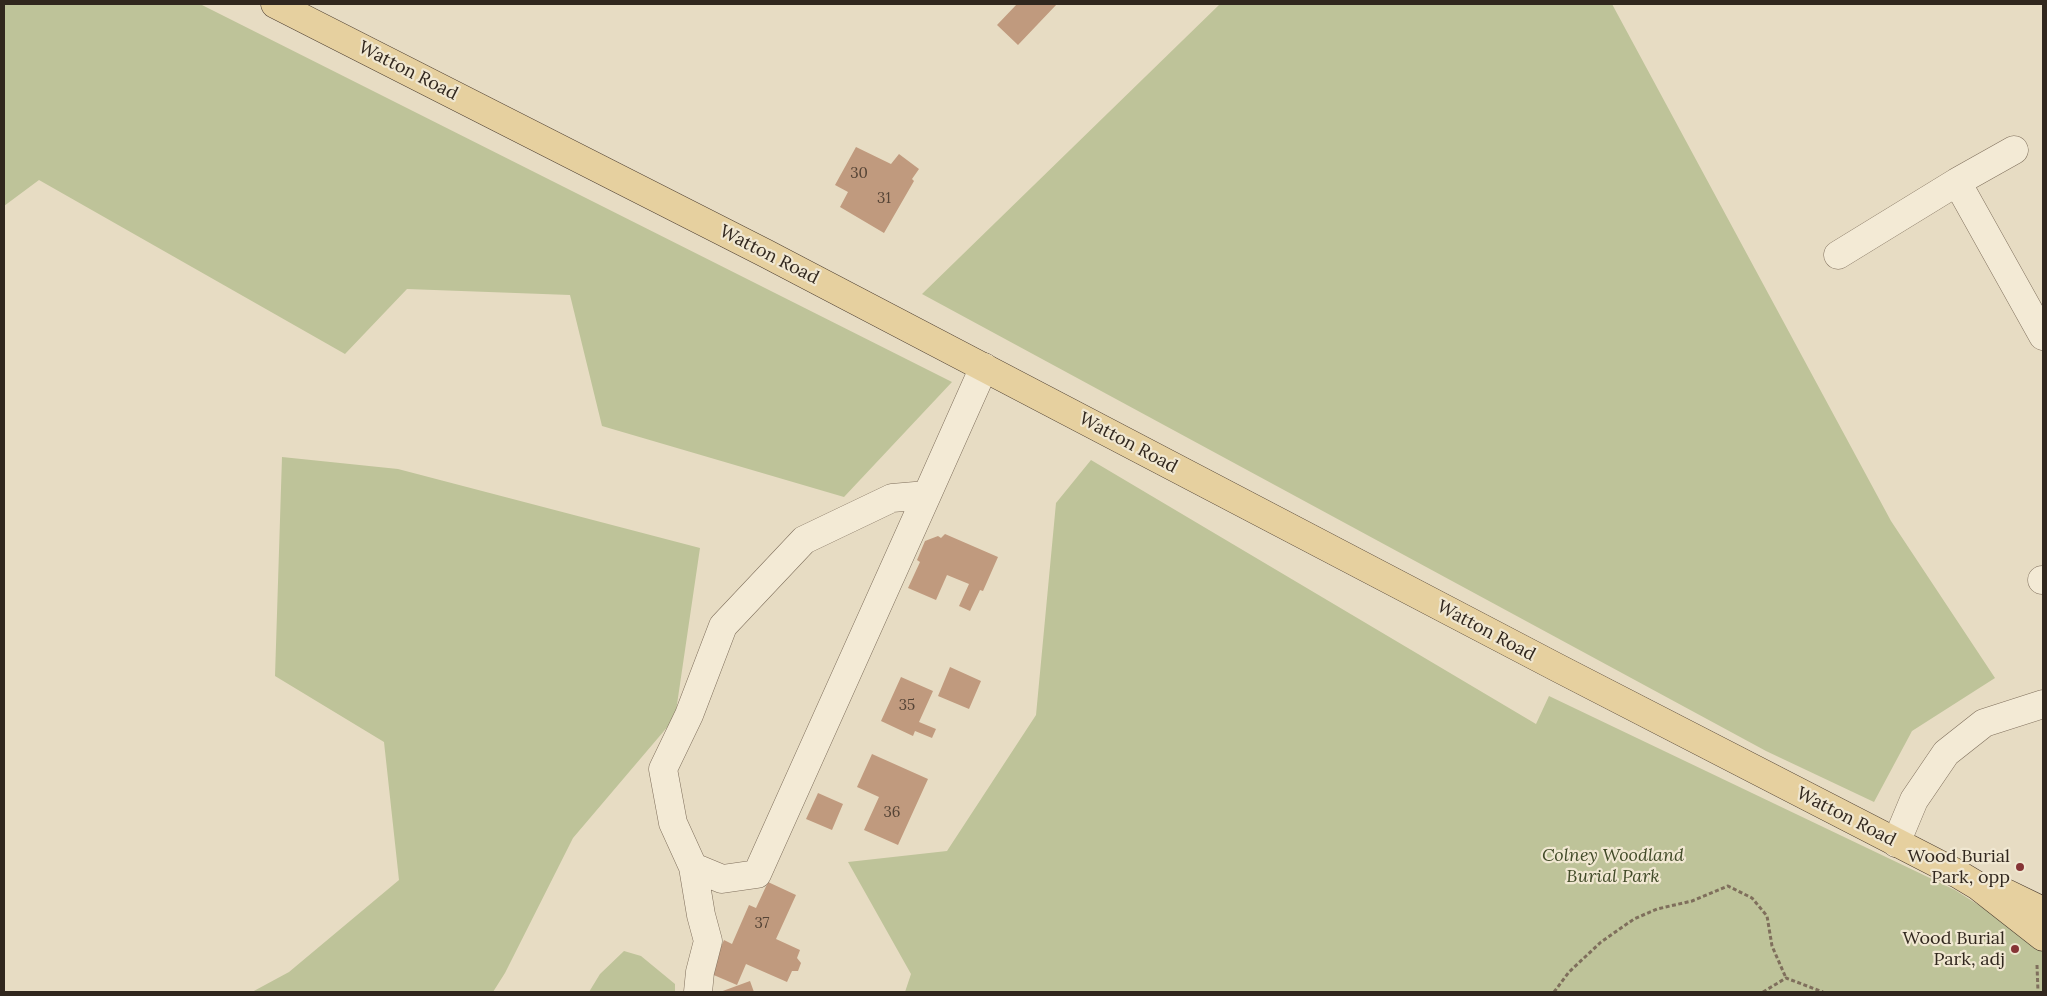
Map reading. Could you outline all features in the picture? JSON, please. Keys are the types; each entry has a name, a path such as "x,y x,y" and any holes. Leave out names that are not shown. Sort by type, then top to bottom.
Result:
{"main road":[{"name":"Watton Road","path":"275,4 766,252 1978,886 2007,893 2043,911"},
{"name":"Watton Road","path":"1978,886 2040,947"}],"lane":[{"path":"1838,255 1957,182 2014,150"},
{"path":"1957,182 2043,336"},
{"path":"693,867 722,879 757,874 984,367"},
{"path":"698,992 700,972 708,941 693,867 673,823 663,769 689,715 723,626 804,540 861,511 892,498 927,495"},
{"path":"1896,843 1914,800 1946,754 1984,723 2043,704"}],"path":[{"path":"1554,992 1569,972 1601,942 1634,919 1657,909 1692,901 1728,886 1752,898 1767,916 1772,946 1786,978 1823,992"},
{"path":"2038,992 2040,947"},
{"path":"1763,992 1786,978"}],"green space":[{"path":"4,4 200,4 952,382 844,497 602,426 570,295 407,289 345,354 39,180 4,206"},
{"path":"1220,4 1612,4 1891,521 1995,678 1912,731 1874,802 1766,751 922,294"},
{"path":"282,457 398,469 700,548 675,718 573,838 505,973 493,992 252,992 289,972 399,880 384,742 275,676"},
{"name":"Colney Woodland Burial Park","path":"1091,460 1536,724 1549,696 1955,890 2043,946 2043,992 905,992 911,974 848,862 947,851 1036,715 1056,503"},
{"path":"624,951 641,956 675,984 675,992 589,992 600,974"}],"building":[{"path":"1017,4 1057,4 1018,45 997,25"},
{"path":"856,147 891,164 899,154 919,169 884,233 840,207 848,192 835,185"},
{"path":"945,534 998,557 983,591 980,590 970,611 959,606 969,584 947,575 936,600 908,588 920,562 917,560 925,541 938,536 941,538"},
{"path":"950,667 981,681 969,709 938,696"},
{"path":"901,677 933,691 919,722 936,729 932,738 915,731 913,736 881,721"},
{"path":"872,754 928,779 898,845 864,830 879,797 857,787"},
{"path":"818,793 843,804 832,830 806,819"},
{"path":"768,882 796,895 776,939 800,950 797,958 801,963 798,971 792,971 787,982 746,964 737,985 709,973 724,940 732,944 749,905 756,908"},
{"path":"750,981 754,992 720,992"}],"place":[{"name":"Wood Burial Park, opp","path":"2020,867"},
{"name":"Wood Burial Park, adj","path":"2015,949"}]}
